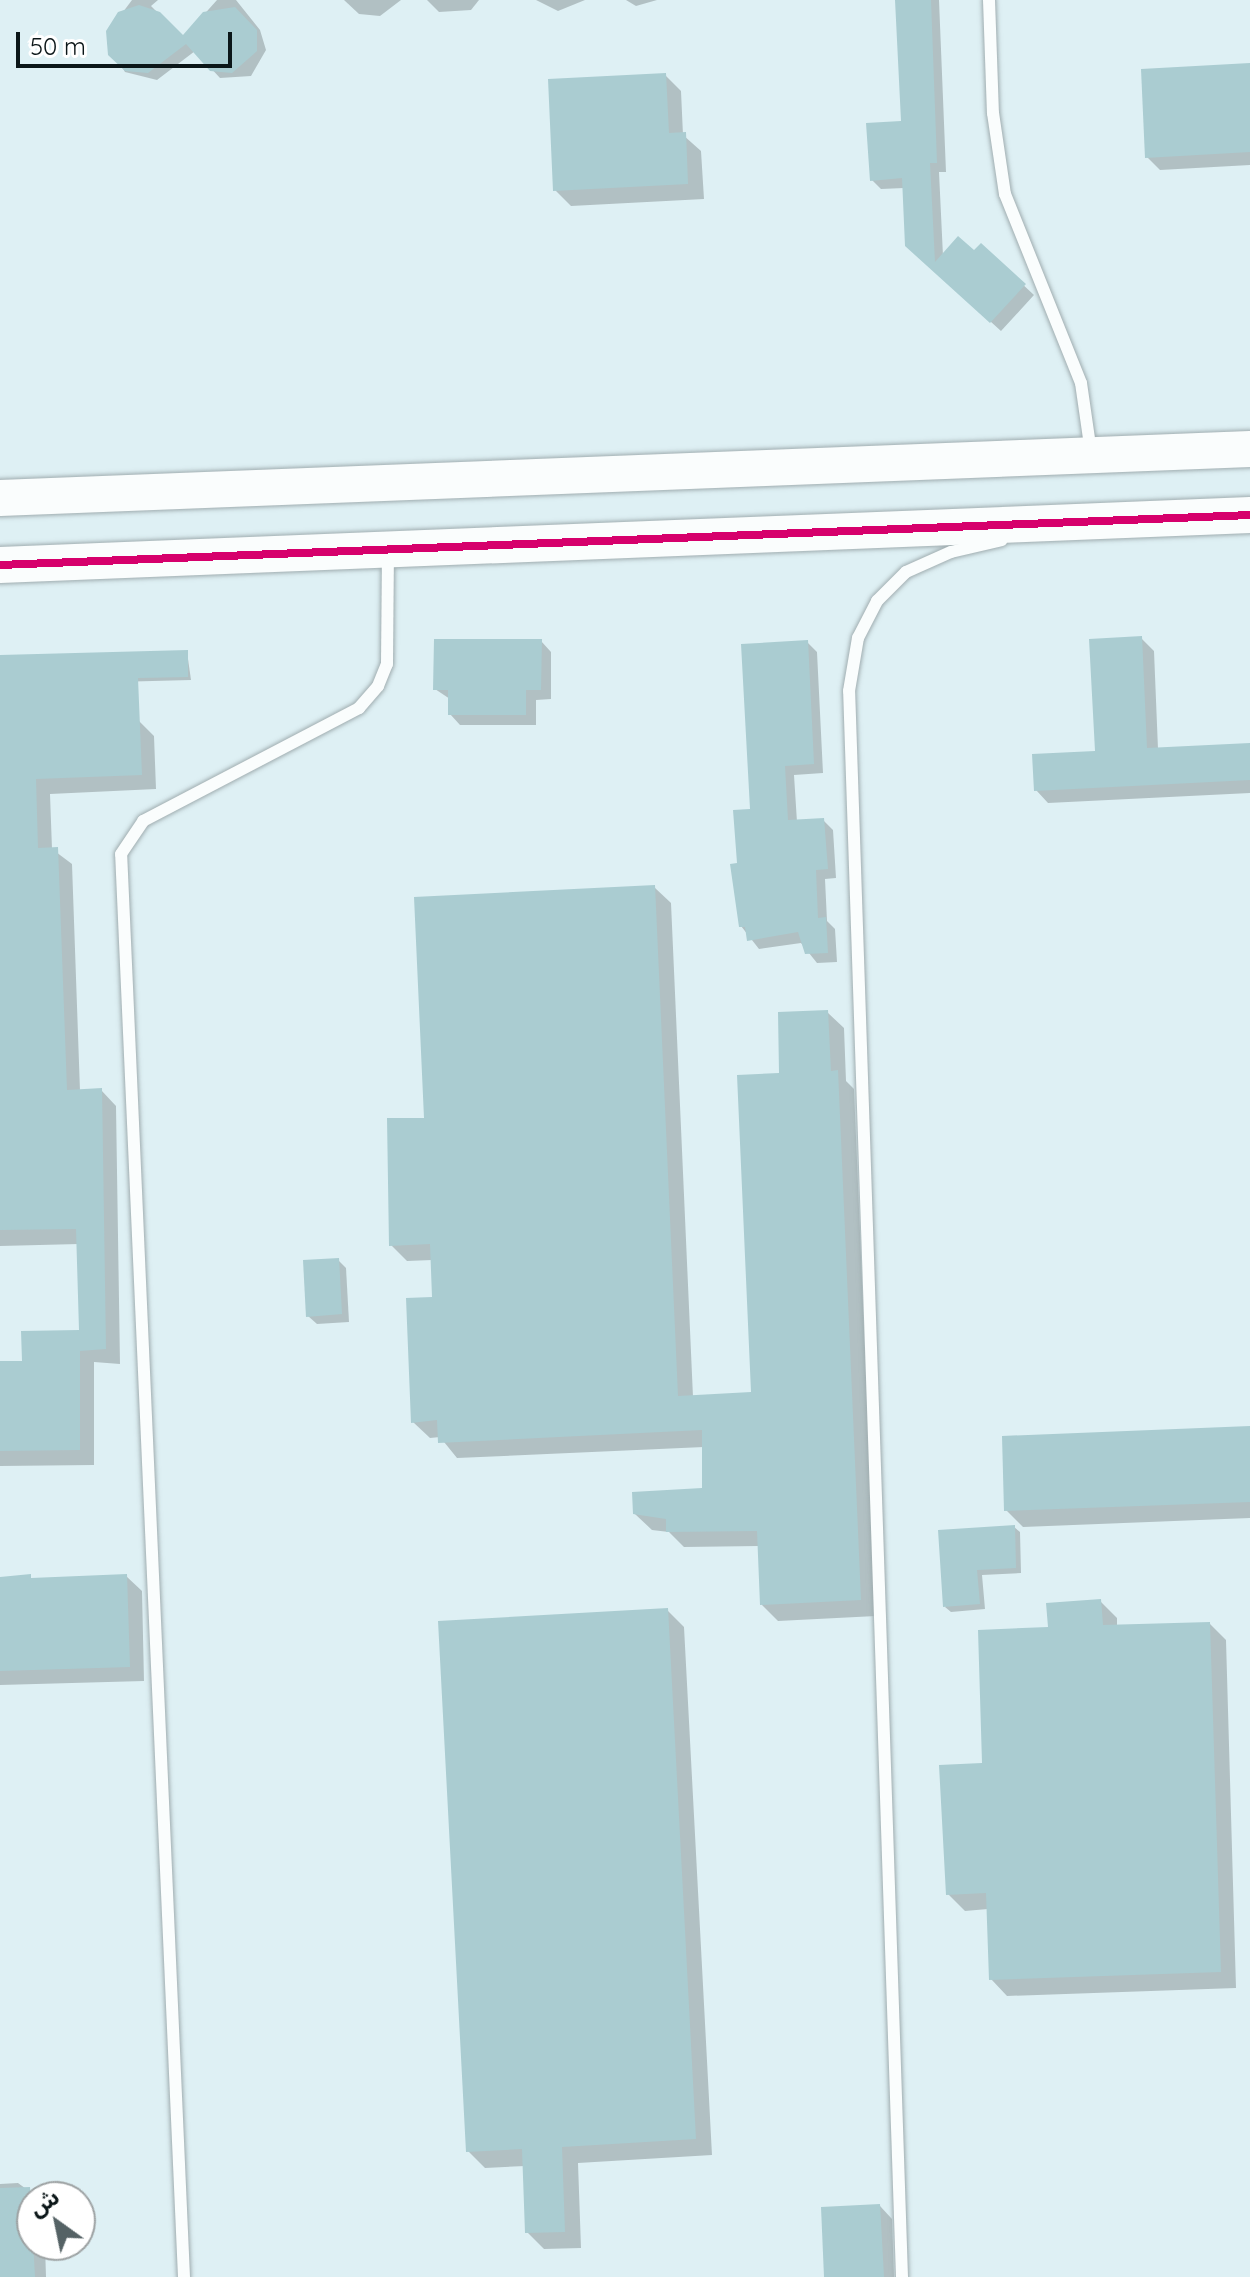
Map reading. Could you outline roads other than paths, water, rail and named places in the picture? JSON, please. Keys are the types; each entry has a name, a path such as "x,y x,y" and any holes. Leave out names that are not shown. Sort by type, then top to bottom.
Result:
{"street":[{"path":"0,498 1250,449"},
{"path":"0,565 1250,515"}],"lane":[{"path":"989,0 993,113 1005,194 1081,383 1091,455"},
{"path":"902,2277 849,691 858,638 877,601 906,572 951,552 996,541 1156,519"},
{"path":"184,2277 121,854 143,821 359,708 378,686 387,664 388,549"}]}
